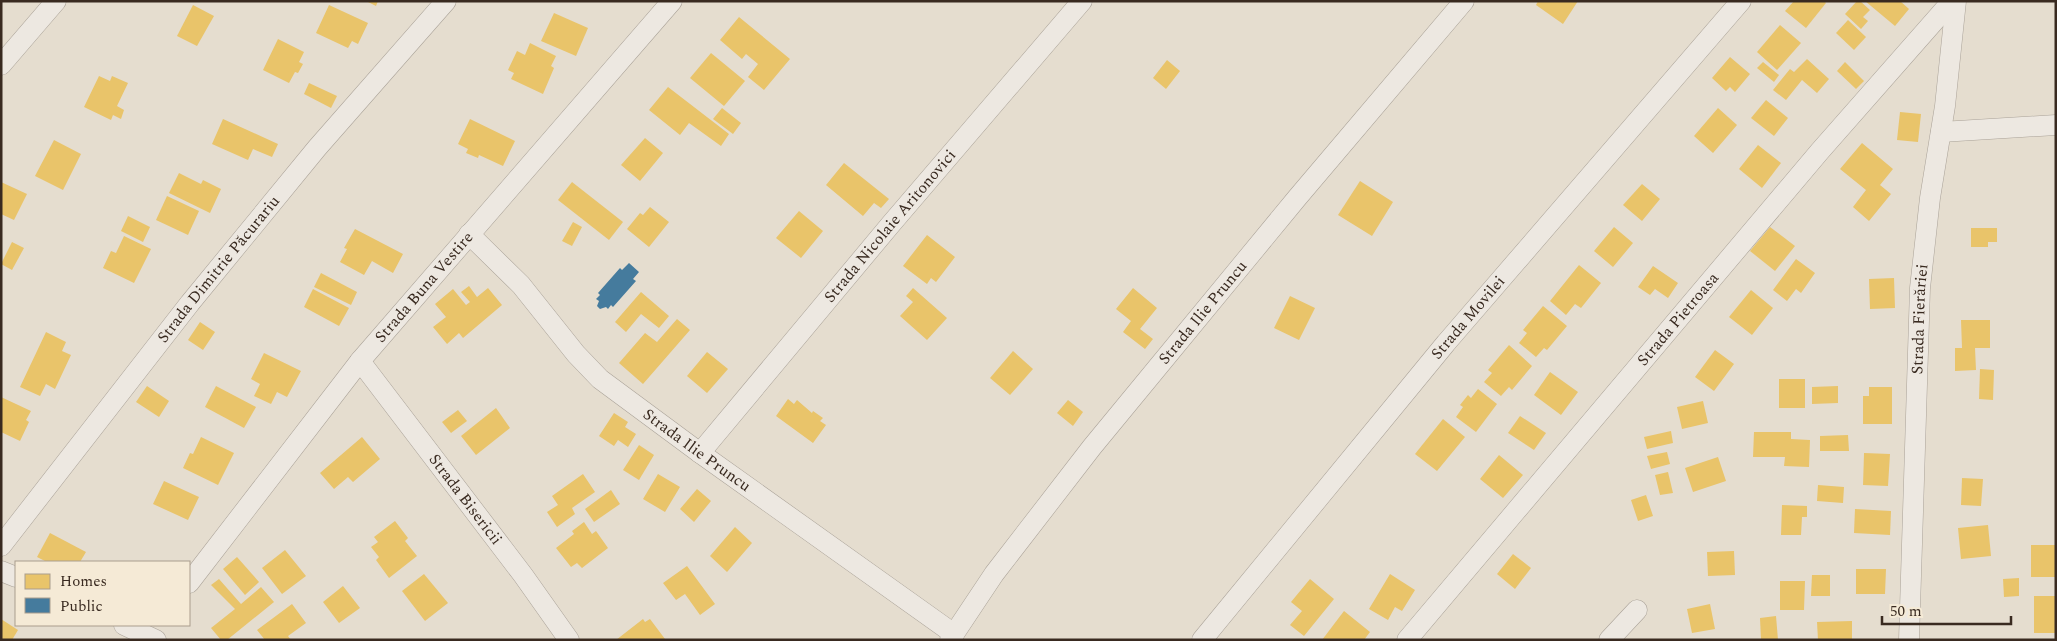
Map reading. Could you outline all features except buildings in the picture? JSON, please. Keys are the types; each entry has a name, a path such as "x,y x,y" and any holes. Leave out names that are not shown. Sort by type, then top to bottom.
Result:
{"street":[{"path":"1,65 56,1"},
{"name":"Strada Dimitrie Păcurariu","path":"1,546 190,303 317,148 446,1"},
{"name":"Strada Buna Vestire","path":"190,582 360,361 672,1"},
{"name":"Strada Nicolaie Aritonovici","path":"700,453 891,224 1082,1"},
{"name":"Strada Ilie Pruncu","path":"469,234 521,285 588,368 600,379 952,637 994,574 1092,447 1297,198 1464,1"},
{"name":"Strada Movilei","path":"1202,640 1446,343 1741,1"},
{"name":"Strada Fierăriei","path":"1909,640 1920,288 1930,198 1941,132 1954,1"},
{"name":"Strada Pietroasa","path":"1407,640 1814,158 1954,1"},
{"path":"1941,132 2056,125"},
{"name":"Strada Bisericii","path":"360,361 523,575 569,640"},
{"path":"1,571 15,577"},
{"path":"1609,640 1637,610"},
{"path":"127,626 151,635"}]}
